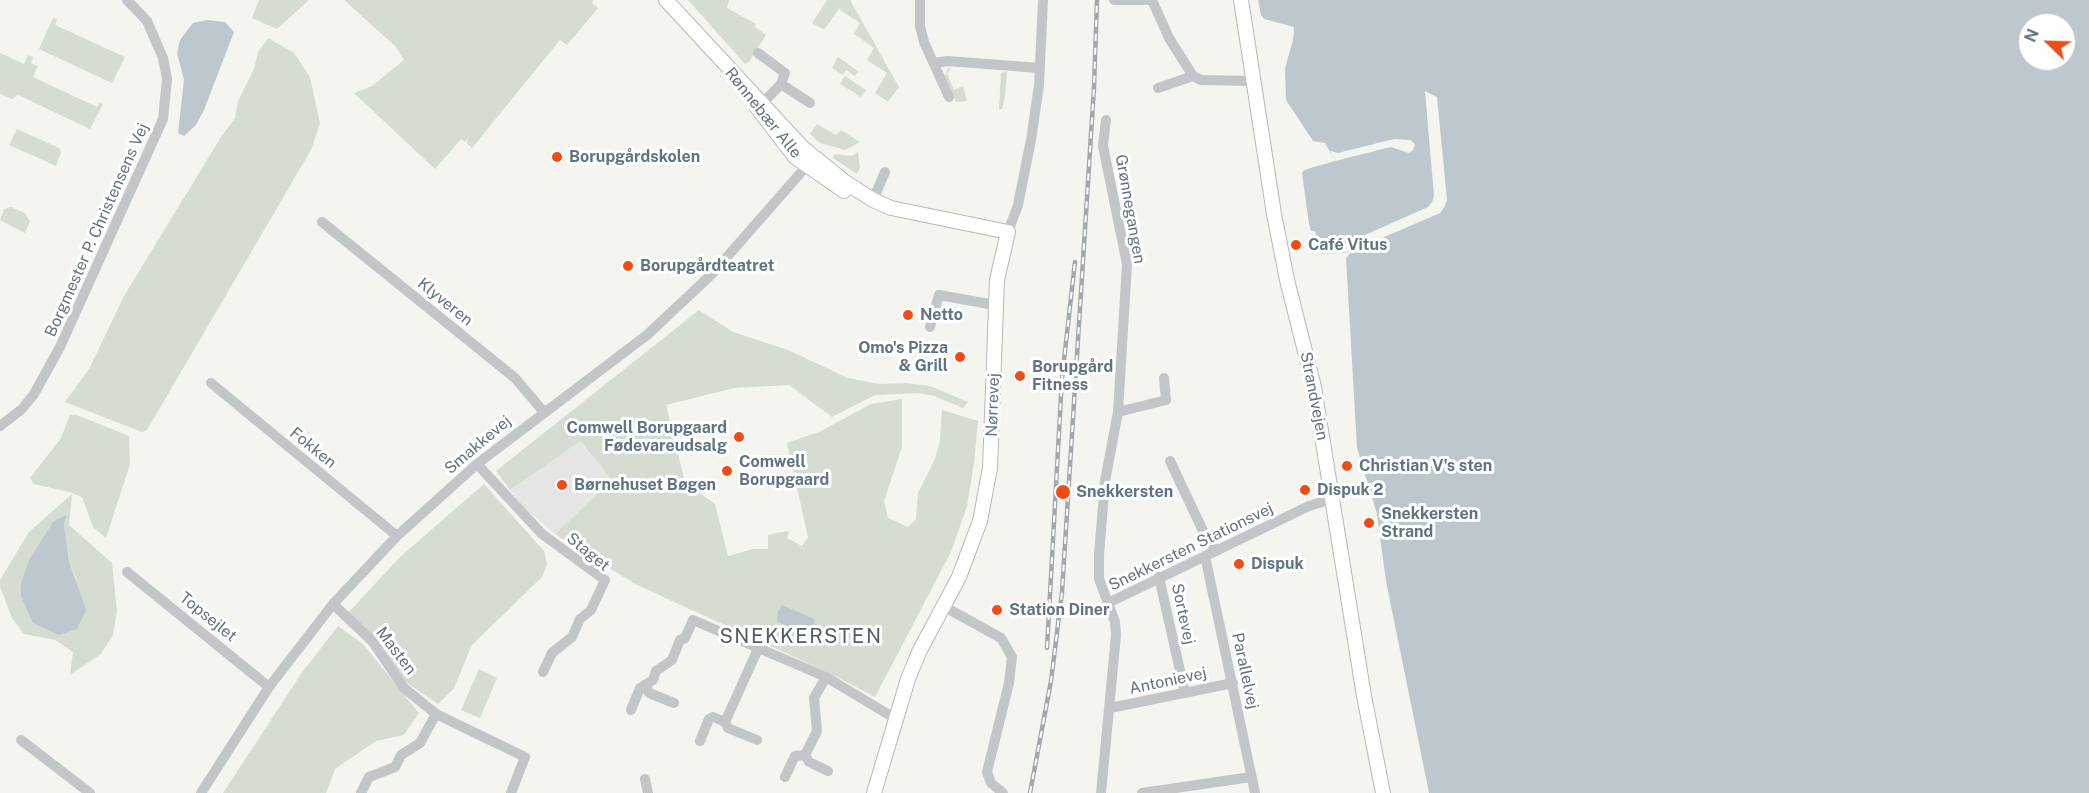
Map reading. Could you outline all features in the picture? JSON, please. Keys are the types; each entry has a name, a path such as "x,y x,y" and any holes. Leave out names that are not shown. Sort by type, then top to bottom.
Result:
{"main road":[{"name":"Rønnebær Alle","path":"666,0 810,162 846,193 911,214 1008,232"},
{"name":"Strandvejen","path":"1241,0 1279,243 1314,387 1383,793"},
{"name":"Nørrevej","path":"874,793 919,651 970,550 987,492 993,418 997,280 1008,232"}],"street":[{"name":"Borgmester P. Christensens Vej","path":"0,426 22,409 34,394 60,347 163,119 167,89 163,58 147,21 127,0"},
{"path":"920,0 920,26 949,97"},
{"name":"Nørrevej","path":"1008,232 1018,205 1024,177 1040,68 1043,0"},
{"path":"1114,0 1152,0 1169,38 1193,76 1201,80 1253,81"},
{"path":"758,53 785,73 781,84 760,106"},
{"path":"934,63 947,61 1040,68"},
{"path":"1158,88 1193,76"},
{"path":"781,84 810,103"},
{"name":"Grønnegangen","path":"1106,120 1103,146 1127,264 1118,412 1113,449"},
{"name":"Smakkevej","path":"201,793 269,687 333,604 397,536 477,464 543,411 647,335 719,266 810,162"},
{"path":"873,200 885,172"},
{"name":"Klyveren","path":"322,222 515,378 543,411"},
{"path":"930,327 939,295 995,305"},
{"path":"1118,412 1166,400 1164,378"},
{"name":"Fokken","path":"211,383 397,536"},
{"name":"Snekkersten Stationsvej","path":"1113,449 1105,480 1099,579 1108,603 1310,506 1332,499"},
{"path":"1170,460 1204,533 1216,551"},
{"name":"Staget","path":"477,464 542,534 605,580 591,610 580,619 572,637 552,653 543,672"},
{"name":"Parallelvej","path":"1205,556 1254,793"},
{"name":"Topsejlet","path":"127,572 269,687"},
{"name":"Sortevej","path":"1159,577 1185,693"},
{"path":"1101,793 1116,636 1115,622 1108,603"},
{"name":"Masten","path":"333,604 372,641 404,688 436,714 525,757 511,793"},
{"path":"943,606 1001,638 1012,657 1009,683 987,772 991,783 1003,793"},
{"path":"631,710 640,688 653,680 656,671 672,660 680,640 685,638 693,620 825,677 896,719"},
{"path":"725,722 758,649"},
{"path":"805,755 817,731 814,698 825,677"},
{"name":"Antonievej","path":"1110,708 1233,683"},
{"path":"646,686 649,693 674,703"},
{"path":"361,793 369,777 395,767 401,755 420,743 436,714"},
{"path":"700,741 709,719 714,717 725,722 728,728 757,741"},
{"path":"21,740 90,793"},
{"path":"805,755 809,762 828,771"},
{"path":"785,777 795,756 805,755"},
{"path":"1142,793 1251,777"},
{"path":"645,779 648,793"}],"shaded area":[{"path":"259,0 309,0 277,29 252,18"},
{"path":"344,0 593,0 592,3 598,8 567,45 560,40 472,148 467,144 468,138 465,142 461,139 435,169 354,93 372,86 404,60 396,47"},
{"path":"688,0 729,0 727,8 756,24 755,27 766,35 749,62 745,64"},
{"path":"827,0 850,0 899,87 888,102 875,93 887,73 867,60 874,48 854,34 860,23 839,9 824,30 812,23"},
{"path":"1258,0 2089,0 2089,793 1429,793 1386,581 1377,514 1357,448 1346,258 1351,252 1322,254 1315,231 1311,231 1309,224 1302,173 1304,170 1335,161 1325,143 1313,141 1286,100 1285,68 1293,40 1294,27 1264,19"},
{"path":"53,18 57,19 55,25 125,57 112,83 39,49"},
{"path":"207,20 225,22 234,32 204,110 196,125 184,136 178,133 184,80 177,53 180,40 193,23"},
{"path":"268,38 294,53 310,77 320,124 311,150 147,430 142,432 65,402 89,369 124,296 221,137 235,118 238,101 254,69 258,52"},
{"path":"0,53 24,64 28,55 33,57 31,63 38,66 33,77 97,107 100,103 103,104 90,129 18,95 12,99 0,94"},
{"path":"838,57 858,71 855,76 846,70 843,75 832,68"},
{"path":"948,68 951,68 947,74 954,90 963,86 967,101 956,102 945,76"},
{"path":"1007,71 1005,97 1002,109 999,109 1001,73"},
{"path":"845,76 866,90 861,97 840,84"},
{"path":"817,124 836,135 841,130 860,142 845,150 820,143 810,134"},
{"path":"17,129 59,148 61,152 56,166 9,145"},
{"path":"858,152 860,168 857,174 833,158 834,154 852,156"},
{"path":"11,207 25,213 30,221 25,233 0,220 4,209"},
{"path":"699,310 733,332 788,350 848,378 879,384 907,383 930,386 968,402 963,408 934,396 919,393 875,395 832,417 789,385 734,388 666,405 685,482 715,504 728,556 753,549 768,549 768,535 786,531 789,532 787,538 802,546 808,537 787,443 819,432 871,404 902,399 902,447 884,501 888,518 908,527 916,519 918,493 935,459 940,440 942,410 978,421 967,506 951,552 875,697 827,672 635,584 555,534 612,480 580,441 510,490 496,471"},
{"path":"70,415 77,415 129,436 130,464 106,538 93,527 82,497 34,484 30,478 61,438"},
{"name":"Børnehuset Bøgen","path":"579,441 612,480 555,534 521,505 510,490"},
{"path":"484,484 544,551 547,564 542,577 472,645 454,688 438,704 407,683 348,613 400,557"},
{"path":"72,494 69,525 112,563 117,611 113,635 101,654 70,675 73,652 55,640 24,634 12,618 0,587 0,580 29,532","holes":["64,525 69,561 77,580 34,552 48,532"]},
{"path":"66,515 64,525 69,561 86,610 77,629 59,635 33,623 21,596 21,584 29,560 53,522"},
{"path":"782,605 814,619 815,632 812,635 777,622 778,611"},
{"path":"338,626 363,644 419,713 404,735 376,741 335,769 326,793 223,793 301,674"},
{"path":"479,669 497,678 480,718 461,710"}],"pier":[{"path":"1425,91 1437,97 1447,200 1444,208 1440,213 1352,251 1322,254 1428,207 1432,202 1434,196"},
{"path":"1394,139 1410,140 1415,144 1413,150 1409,153 1391,147 1335,161 1330,151 1338,153"}],"railway":[{"path":"1030,793 1051,681 1062,592 1094,87 1097,0"},
{"path":"1047,648 1062,378 1075,262"}],"place":[{"name":"Borupgårdskolen","path":"557,157"},
{"name":"Café Vitus","path":"1296,245"},
{"name":"Borupgårdteatret","path":"628,266"},
{"name":"Netto","path":"908,315"},
{"name":"Omo's Pizza & Grill","path":"960,357"},
{"name":"Borupgård Fitness","path":"1020,376"},
{"name":"Comwell Borupgaard Fødevareudsalg","path":"739,437"},
{"name":"Christian V's sten","path":"1347,466"},
{"name":"Comwell Borupgaard","path":"727,471"},
{"name":"Børnehuset Bøgen","path":"562,485"},
{"name":"Dispuk 2","path":"1305,490"},
{"name":"Snekkersten","path":"1063,492"},
{"name":"Snekkersten Strand","path":"1369,523"},
{"name":"Dispuk","path":"1239,564"},
{"name":"Station Diner","path":"997,610"}],"district":[{"name":"SNEKKERSTEN","path":"801,637"}]}
